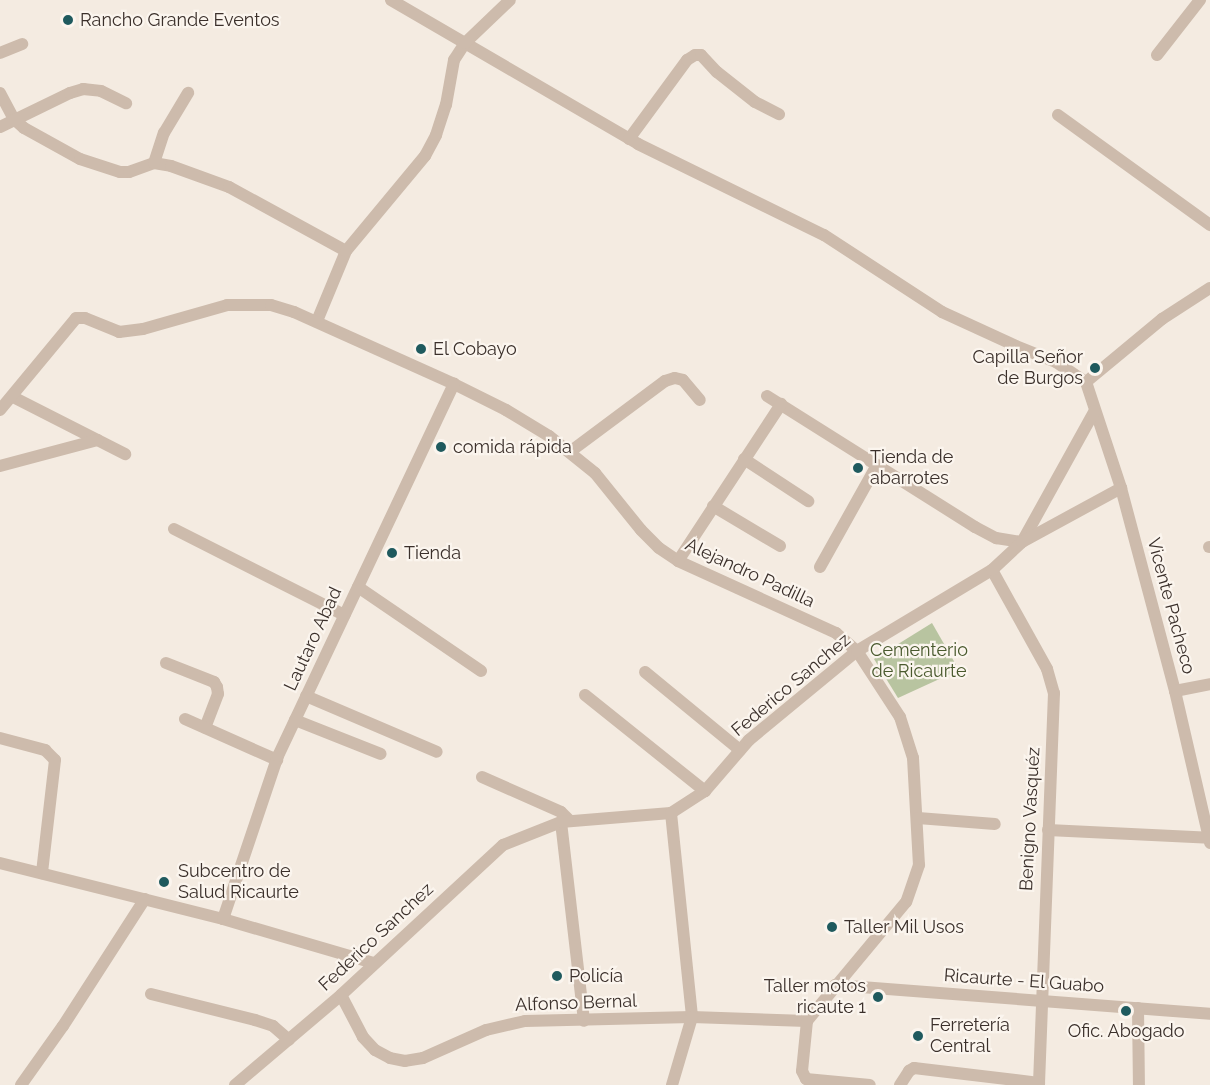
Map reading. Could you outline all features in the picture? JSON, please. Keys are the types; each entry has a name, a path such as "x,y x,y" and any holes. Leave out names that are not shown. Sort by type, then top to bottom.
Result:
{"street":[{"path":"391,0 629,139 824,235 942,312 1056,362 1086,382 1162,320 1210,288"},
{"path":"316,321 346,251 425,156 442,118 454,60 465,43 510,0"},
{"path":"1157,55 1200,0"},
{"path":"0,53 22,44"},
{"path":"629,139 687,60 695,55 701,55 717,72 755,102 779,114"},
{"path":"0,127 83,89 101,91 126,103"},
{"path":"0,93 14,119 47,141 94,165 129,172 154,163 171,166 229,187 346,251"},
{"path":"154,163 164,133 188,93"},
{"path":"1058,115 1210,225"},
{"name":"Alejandro Padilla","path":"13,397 76,318 85,318 119,332 143,329 227,305 270,305 316,321 506,410 571,452 595,473 658,548 678,561 836,633 857,651 900,717 913,758 919,865 906,902 835,985"},
{"path":"571,452 664,381 675,378 683,380 700,400"},
{"name":"Vicente Pacheco","path":"1086,382 1094,412 1121,488 1175,691 1210,843"},
{"name":"Lautaro Abad","path":"223,919 277,760 454,384"},
{"path":"767,396 975,527 996,538 1022,542 1094,412"},
{"path":"0,410 13,397 125,454"},
{"path":"678,561 781,404"},
{"path":"0,466 98,440"},
{"path":"744,459 808,501"},
{"path":"820,567 877,465"},
{"name":"Federico Sanchez","path":"235,1085 341,995 503,845 565,821 671,813 705,791 740,750 857,651 992,570 1022,542 1121,488"},
{"path":"713,506 780,546"},
{"path":"174,529 344,615"},
{"name":"Benigno Vasquéz","path":"992,570 1039,653 1052,681 1054,693 1039,1084"},
{"path":"358,587 481,672"},
{"path":"166,663 214,682 218,687 218,694 205,728"},
{"path":"645,672 740,750"},
{"path":"1175,691 1210,684"},
{"path":"585,695 705,791"},
{"path":"306,696 437,752"},
{"path":"185,719 277,760"},
{"path":"295,720 381,754"},
{"path":"0,738 45,750 55,760 42,873"},
{"path":"482,777 561,812 565,821 584,1021"},
{"path":"671,813 692,1017 672,1085"},
{"path":"918,818 995,824"},
{"path":"1048,830 1209,838"},
{"path":"0,863 223,919 373,963"},
{"path":"21,1085 63,1026 145,899"},
{"path":"835,985 807,1021 802,1071 806,1079 870,1085"},
{"name":"Ricaurte - El Guabo","path":"835,985 1210,1014"},
{"path":"151,994 273,1026 289,1040"},
{"name":"Alfonso Bernal","path":"341,995 358,1029 375,1050 390,1058 405,1061 423,1058 505,1024 525,1021 692,1017 807,1021"},
{"path":"1138,1008 1139,1085"},
{"path":"900,1085 914,1068 1039,1084"}],"green space":[{"name":"Cementerio de Ricaurte","path":"932,623 959,670 898,698 874,659"}],"place":[{"name":"Rancho Grande Eventos","path":"68,20"},
{"name":"El Cobayo","path":"421,349"},
{"name":"Capilla Señor de Burgos","path":"1095,368"},
{"name":"comida rápida","path":"441,447"},
{"name":"Tienda de abarrotes","path":"858,468"},
{"name":"Tienda","path":"392,553"},
{"name":"Subcentro de Salud Ricaurte","path":"164,882"},
{"name":"Taller Mil Usos","path":"832,927"},
{"name":"Policía","path":"557,976"},
{"name":"Taller motos ricaute 1","path":"878,997"},
{"name":"Ofic. Abogado","path":"1126,1011"},
{"name":"Ferretería Central","path":"918,1036"}]}
